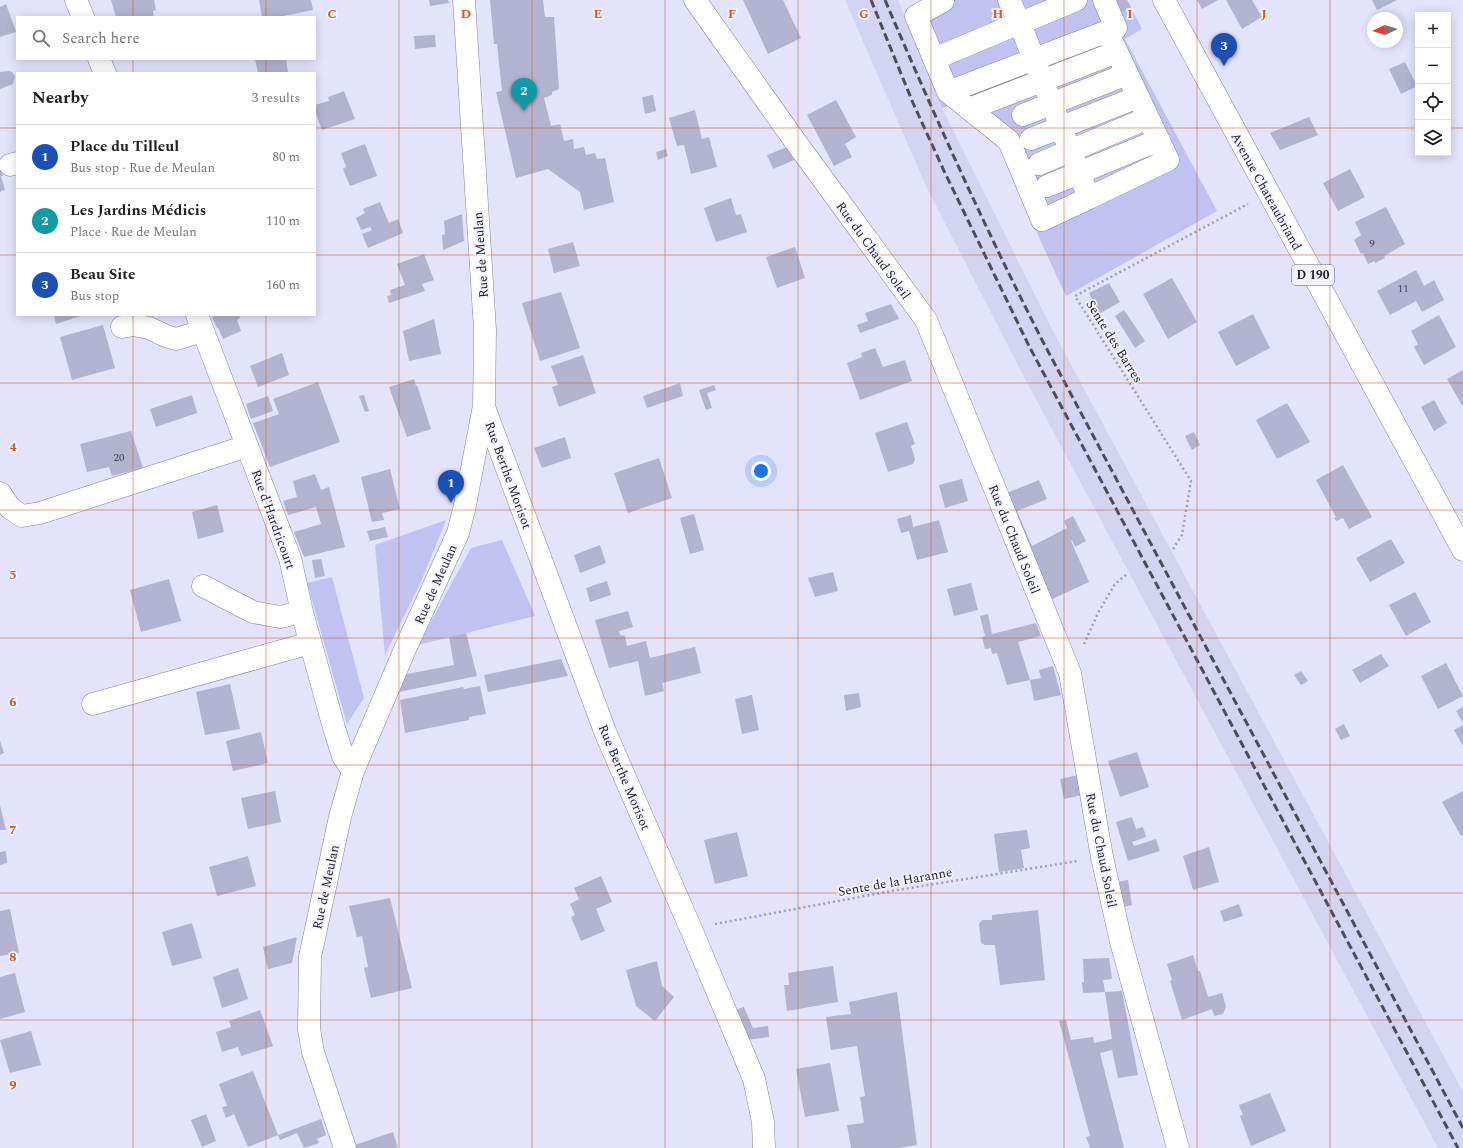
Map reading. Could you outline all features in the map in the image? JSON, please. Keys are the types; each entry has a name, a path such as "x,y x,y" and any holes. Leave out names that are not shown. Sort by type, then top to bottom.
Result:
{"street":[{"path":"76,0 83,16"},
{"name":"Rue de Meulan","path":"346,1148 313,1052 309,1029 310,957 340,816 353,771 406,647 458,533 464,510 484,406 485,330 464,0"},
{"name":"Rue du Chaud Soleil","path":"695,0 795,141 926,320 1070,673 1102,857 1122,942 1178,1148"},
{"path":"942,0 943,1 916,16 948,92 1009,141 1042,220 1168,160 1107,31"},
{"path":"934,59 1017,19 1076,0"},
{"path":"948,92 1116,28 1104,0"},
{"name":"Avenue Chateaubriand","path":"1164,0 1463,550"},
{"path":"1017,19 1089,198"},
{"path":"969,109 1117,52"},
{"path":"99,60 105,72"},
{"path":"1023,115 1127,74"},
{"path":"1031,139 1138,97"},
{"path":"1039,164 1148,118"},
{"path":"1047,186 1159,140"},
{"path":"122,327 134,325 148,328 176,339 200,323"},
{"name":"Rue d'Hardricourt","path":"200,323 290,558 310,644 334,728 343,756 353,771"},
{"name":"Rue Berthe Morisot","path":"484,406 606,734 691,929 754,1079 763,1122 764,1148"},
{"path":"0,493 10,508 22,516 40,513 247,446"},
{"path":"203,586 253,612 280,617 302,612"},
{"path":"93,704 310,644"},
{"path":"334,728 362,750"}],"path":[{"name":"Sente des Barres","path":"1173,549 1182,535 1191,481 1075,296 1221,218 1256,200 1270,195"},
{"path":"1070,673 1099,611 1116,584 1127,574"},
{"name":"Sente de la Haranne","path":"691,929 896,890 1102,857"}],"shaded area":[{"path":"845,0 898,0 942,108 1055,335 1463,1092 1463,1148 1438,1148 1025,379 927,188"},
{"path":"929,0 1127,0 1142,29 1125,39 1217,211 1066,296 1041,242 1000,143 955,104 942,108 904,16"},
{"path":"446,520 420,584 385,655 375,545"},
{"path":"502,540 535,616 418,645 471,548"},
{"path":"332,577 364,698 347,724 307,583"}],"building":[{"path":"111,0 154,0 156,10 153,11 154,16 116,16"},
{"path":"259,0 311,0 313,10 283,16 262,16"},
{"path":"429,0 448,0 449,3 430,6"},
{"path":"490,0 543,0 545,17 554,17 559,89 552,92 552,95 544,98 551,126 560,124 564,141 573,139 574,149 584,147 586,155 595,153 597,159 605,158 614,202 584,210 580,192 548,169 516,178 496,92 502,91 497,44 494,44"},
{"path":"743,0 783,0 801,38 768,54"},
{"path":"1118,0 1127,0 1131,7 1118,14 1112,3"},
{"path":"1197,0 1218,0 1202,9"},
{"path":"1226,0 1252,0 1262,17 1242,29"},
{"path":"1372,0 1397,0 1377,10"},
{"path":"6,4 16,32 0,37 0,7"},
{"path":"435,35 436,47 415,49 414,36"},
{"path":"255,60 286,60 288,72 258,72"},
{"path":"1405,62 1415,82 1415,87 1401,94 1389,69"},
{"path":"0,72 12,72 15,76 13,84 0,89"},
{"path":"344,91 355,119 322,130 316,114 316,105 329,101 328,97"},
{"path":"653,95 656,111 645,114 642,97"},
{"path":"836,100 856,137 845,144 852,157 834,166 807,115"},
{"path":"695,110 702,139 709,137 717,167 691,174 684,145 677,146 669,118"},
{"path":"1309,117 1318,135 1280,150 1270,133"},
{"path":"365,144 377,176 350,186 343,169 346,167 341,153"},
{"path":"787,147 794,160 773,169 767,155"},
{"path":"666,149 668,156 658,160 656,152"},
{"path":"0,167 5,190 0,192"},
{"path":"1350,169 1365,197 1338,211 1323,183"},
{"path":"731,198 736,215 741,214 747,232 716,242 704,208"},
{"path":"380,202 389,223 398,219 403,233 368,248 362,234 372,230 370,227 361,230 356,218 365,213 363,209"},
{"path":"1386,207 1405,244 1384,256 1385,258 1375,263 1375,261 1368,264 1363,253 1361,254 1354,240 1361,235 1355,222"},
{"path":"462,214 464,241 443,250 442,235 445,234 444,221"},
{"path":"573,242 580,266 554,273 548,249"},
{"path":"795,247 805,278 777,288 766,257"},
{"path":"424,254 434,280 422,284 425,291 389,303 387,296 391,295 390,290 405,285 397,264"},
{"path":"1416,270 1424,286 1434,280 1444,300 1422,312 1416,301 1390,315 1377,291"},
{"path":"1172,278 1197,322 1168,339 1143,294"},
{"path":"1109,283 1120,302 1099,314 1089,293"},
{"path":"561,292 580,348 540,361 522,303"},
{"path":"891,304 899,319 860,333 857,325 868,321 865,313"},
{"path":"1124,310 1145,341 1135,348 1115,316"},
{"path":"1253,314 1270,348 1236,366 1218,332"},
{"path":"1439,315 1456,347 1424,365 1414,347 1418,344 1411,331"},
{"path":"54,316 81,316 56,324"},
{"path":"239,316 240,318 237,320 241,331 223,339 212,317"},
{"path":"434,319 441,354 409,361 403,331"},
{"path":"103,325 115,368 72,380 60,337"},
{"path":"875,348 883,367 905,360 912,381 860,400 847,363 862,357 861,353"},
{"path":"282,353 289,375 258,387 250,366"},
{"path":"583,355 596,393 559,407 552,387 558,385 551,366"},
{"path":"1463,370 1463,407 1447,379"},
{"path":"414,379 431,429 407,437 389,387"},
{"path":"318,382 340,442 270,467 253,423 279,414 273,399"},
{"path":"680,383 683,396 647,408 643,396"},
{"path":"714,385 716,390 707,393 712,408 706,410 699,390"},
{"path":"192,395 197,413 156,427 150,409"},
{"path":"364,395 369,411 365,412 359,396"},
{"path":"268,396 273,411 251,419 246,404"},
{"path":"1434,400 1447,423 1434,431 1421,407"},
{"path":"1287,403 1310,442 1277,459 1256,420"},
{"path":"907,422 915,444 911,446 915,459 913,464 888,472 875,433"},
{"path":"131,431 143,468 112,476 109,467 87,472 80,444"},
{"path":"1194,432 1200,445 1192,450 1185,436"},
{"path":"565,437 571,458 542,468 534,448"},
{"path":"659,458 672,498 628,513 614,473"},
{"path":"1343,465 1372,517 1349,529 1343,518 1336,521 1334,518 1336,517 1316,480"},
{"path":"390,469 400,509 382,513 384,520 372,522 361,477"},
{"path":"315,474 321,490 329,487 345,547 304,557 294,532 321,524 316,507 288,515 283,501 297,497 293,481"},
{"path":"962,479 968,501 945,508 939,485"},
{"path":"1039,480 1047,499 1017,511 1032,546 1067,528 1064,521 1073,516 1086,541 1075,547 1072,540 1071,541 1089,582 1048,601 1004,494"},
{"path":"217,505 224,532 198,539 192,512"},
{"path":"694,514 704,550 690,554 680,518"},
{"path":"911,515 913,527 939,520 948,552 917,560 909,531 901,533 897,519"},
{"path":"385,527 388,537 370,541 367,531"},
{"path":"1391,539 1405,563 1370,582 1356,558"},
{"path":"600,545 606,563 580,573 574,555"},
{"path":"321,559 325,576 315,578 312,560"},
{"path":"833,572 838,591 815,597 808,578"},
{"path":"169,579 181,621 141,632 130,590"},
{"path":"607,581 611,595 590,602 586,588"},
{"path":"971,583 978,610 954,616 947,589"},
{"path":"1415,592 1431,622 1406,636 1389,605"},
{"path":"628,611 633,627 619,631 620,635 625,636 627,646 646,641 650,658 695,647 701,673 662,683 664,691 645,696 638,661 609,668 595,620"},
{"path":"988,614 992,634 1036,623 1041,636 1018,642 1030,680 1007,685 997,653 992,654 991,648 985,649 982,637 985,636 980,616"},
{"path":"466,633 477,676 394,693 402,675 454,665 449,637"},
{"path":"1381,654 1389,666 1360,683 1352,670"},
{"path":"561,659 568,676 488,692 484,675"},
{"path":"1446,663 1463,696 1438,709 1421,676"},
{"path":"1053,666 1061,695 1034,701 1030,680 1041,678 1039,670"},
{"path":"1301,671 1308,681 1301,685 1294,675"},
{"path":"230,684 240,729 205,735 196,692"},
{"path":"480,686 486,714 469,717 469,720 405,733 400,700 463,687 464,689"},
{"path":"859,693 861,707 846,711 844,695"},
{"path":"752,695 759,730 742,734 735,699"},
{"path":"1463,707 1463,723 1456,711"},
{"path":"1344,724 1350,736 1341,740 1335,729"},
{"path":"1463,725 1463,746 1454,730"},
{"path":"261,732 268,763 233,771 226,741"},
{"path":"0,741 4,753 0,755"},
{"path":"1137,752 1149,787 1120,797 1108,761"},
{"path":"1078,775 1082,795 1064,799 1060,779"},
{"path":"275,791 281,822 248,829 241,798"},
{"path":"1463,791 1463,835 1461,836 1442,802"},
{"path":"0,805 6,830 0,830"},
{"path":"1132,817 1136,829 1143,827 1146,837 1132,842 1134,846 1156,839 1160,851 1128,861 1116,822"},
{"path":"1027,830 1030,848 1021,850 1024,868 999,872 994,834"},
{"path":"737,832 748,876 715,884 704,840"},
{"path":"1209,847 1219,882 1193,890 1183,856"},
{"path":"6,851 7,863 0,865 0,852"},
{"path":"248,856 256,886 217,896 209,867"},
{"path":"601,876 612,902 596,909 605,931 581,941 571,917 575,915 570,904 579,899 574,888"},
{"path":"1128,880 1132,905 1120,908 1116,882"},
{"path":"390,898 412,988 371,998 364,968 368,967 362,936 357,937 349,906"},
{"path":"1239,904 1243,916 1224,922 1220,911"},
{"path":"10,909 19,953 0,956 0,911"},
{"path":"1038,910 1045,980 1000,985 995,945 985,945 981,943 979,924 982,920 992,920 992,915"},
{"path":"192,923 202,958 172,966 162,932"},
{"path":"297,937 292,963 268,969 263,947"},
{"path":"1193,955 1198,971 1200,971 1208,997 1222,993 1226,1007 1223,1014 1214,1016 1212,1009 1182,1020 1170,981 1172,980 1167,964"},
{"path":"1109,958 1112,979 1103,980 1105,992 1083,993 1083,959"},
{"path":"657,961 662,986 674,997 655,1021 636,1006 626,970"},
{"path":"833,966 838,1002 787,1011 784,985 789,985 788,973"},
{"path":"238,968 248,999 222,1008 213,977"},
{"path":"15,973 25,1012 0,1019 0,977"},
{"path":"1122,991 1138,1075 1118,1078 1112,1050 1100,1053 1124,1148 1090,1148 1086,1137 1090,1136 1059,1021 1066,1020 1071,1040 1093,1037 1094,1043 1112,1039 1105,992"},
{"path":"897,992 917,1145 898,1148 851,1148 847,1125 864,1123 860,1097 865,1096 857,1046 831,1050 826,1017 851,1014 849,1002"},
{"path":"744,1007 753,1028 768,1026 769,1037 747,1040 734,1010"},
{"path":"260,1010 273,1046 241,1056 238,1047 222,1052 216,1032 231,1027 229,1021"},
{"path":"31,1031 41,1065 10,1073 0,1040"},
{"path":"830,1063 839,1111 805,1117 796,1069"},
{"path":"253,1071 278,1135 248,1147 234,1114 226,1118 222,1107 227,1106 219,1084"},
{"path":"1270,1093 1286,1131 1251,1146 1240,1116 1243,1115 1239,1105"},
{"path":"206,1114 216,1141 202,1147 191,1120"},
{"path":"321,1119 326,1135 317,1139 319,1143 304,1148 297,1133 280,1140 278,1135"},
{"path":"393,1132 398,1148 356,1148 355,1145"}],"railway":[{"path":"871,0 913,103 945,173 1029,346 1458,1148"},
{"path":"885,0 960,171 1042,340 1463,1128"}],"place":[{"name":"Beau Site","path":"1224,66"},
{"name":"Les Jardins Médicis","path":"524,111"},
{"name":"Place du Tilleul","path":"451,503"}]}
